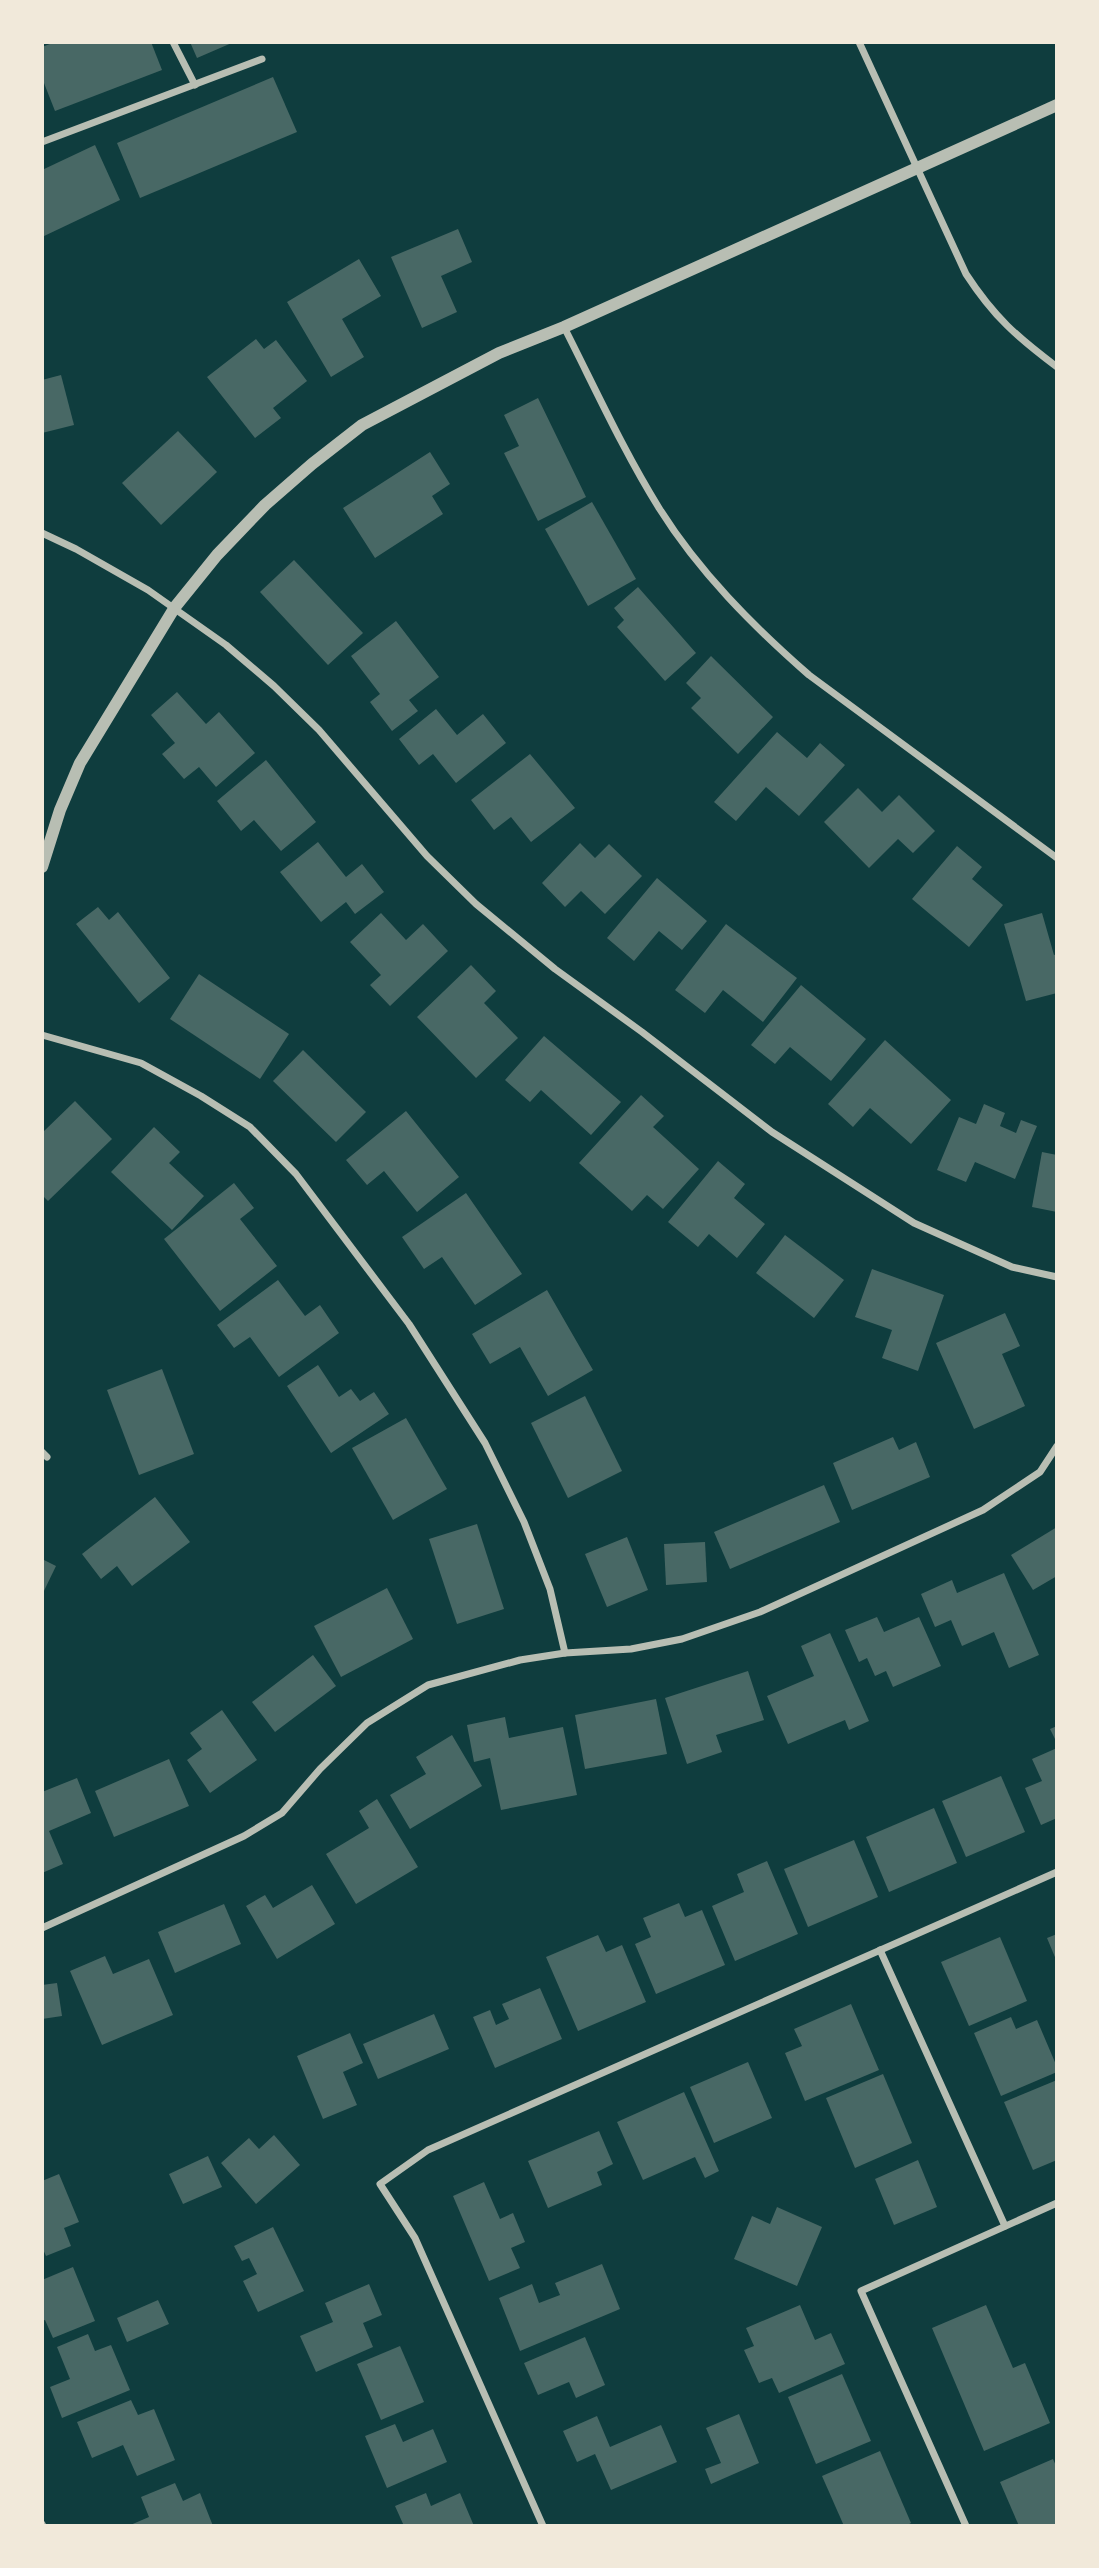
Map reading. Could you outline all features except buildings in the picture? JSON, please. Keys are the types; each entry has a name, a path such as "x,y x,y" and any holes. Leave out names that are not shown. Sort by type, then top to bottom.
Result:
{"street":[{"path":"173,42 195,85"},
{"path":"859,42 954,251 981,297 1015,335 1057,367"},
{"path":"42,142 262,59"},
{"path":"42,867 60,810 80,763 175,607 217,555 265,505 362,425 499,353 564,327 1057,105"},
{"path":"564,327 622,444 660,509 720,589 772,643 809,675 1057,858"},
{"path":"42,533 76,549 175,607 226,645 274,686 319,730 426,856 475,904 555,969 772,1132 914,1223 1012,1267 1057,1277"},
{"path":"42,1035 141,1063 250,1128 296,1174 410,1324 485,1443 524,1522 550,1589 565,1653"},
{"path":"42,1928 244,1836 282,1813 320,1769 366,1723 428,1685 520,1660 565,1653 631,1649 682,1639 760,1612 984,1510 1040,1472 1057,1446"},
{"path":"543,2526 415,2238 380,2184 428,2150 1057,1872"},
{"path":"880,1950 1005,2226"},
{"path":"966,2526 861,2291 1057,2203"}]}
